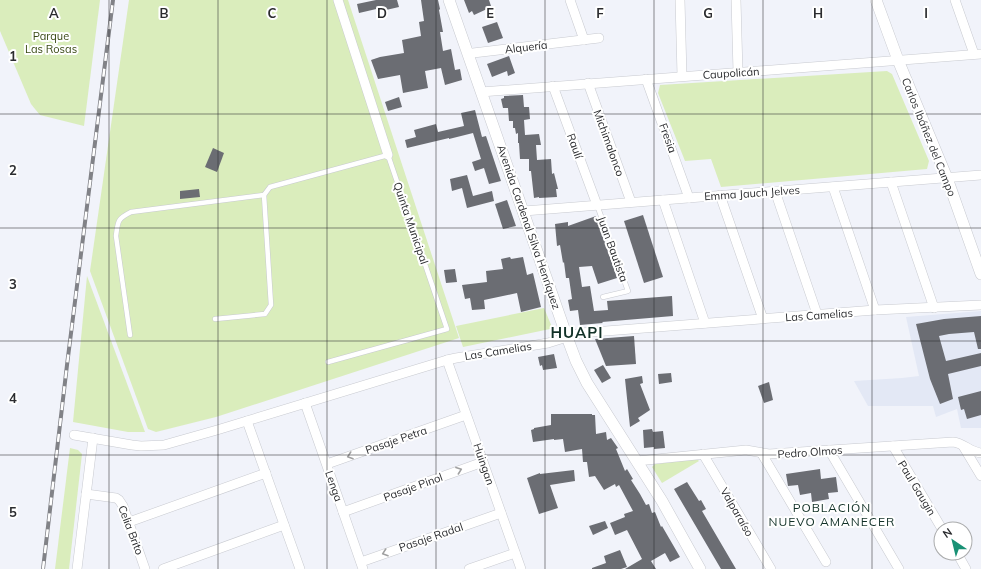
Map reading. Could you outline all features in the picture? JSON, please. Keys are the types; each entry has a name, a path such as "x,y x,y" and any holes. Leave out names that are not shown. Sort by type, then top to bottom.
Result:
{"street":[{"name":"Quinta Municipal","path":"338,0 388,155"},
{"name":"Avenida Cardenal Silva Henríquez","path":"450,0 576,361 587,383 637,461 700,569"},
{"path":"570,0 584,40"},
{"path":"680,0 682,76"},
{"path":"736,0 738,72"},
{"name":"Carlos Ibáñez del Campo","path":"876,0 898,60 946,178 981,274"},
{"path":"955,0 977,54"},
{"name":"Alquería","path":"468,54 599,38"},
{"name":"Caupolicán","path":"481,92 977,54"},
{"name":"Fresia","path":"646,79 689,198"},
{"name":"Michimalonco","path":"588,83 631,202"},
{"name":"Raulí","path":"553,86 597,205"},
{"name":"Emma Jauch Jelves","path":"524,211 981,175"},
{"path":"891,182 934,308"},
{"path":"832,187 875,310"},
{"path":"775,191 818,314"},
{"path":"720,196 764,319"},
{"path":"663,200 705,322"},
{"name":"Las Camelias","path":"74,435 137,446 164,445 447,360 463,356 545,344 580,333 705,322 875,310 981,305"},
{"name":"Huingan","path":"447,360 521,569"},
{"name":"Lenga","path":"305,403 362,565"},
{"name":"Pasaje Petra","path":"327,464 466,415"},
{"path":"247,421 300,569"},
{"path":"77,569 93,438"},
{"name":"Pedro Olmos","path":"637,461 746,450 769,454 953,442 972,451 981,453"},
{"name":"Paul Gaugin","path":"892,446 937,521"},
{"path":"963,446 981,476"},
{"path":"829,450 899,569"},
{"name":"Valparaíso","path":"703,454 770,569"},
{"path":"762,454 826,562"},
{"name":"Pasaje Pinol","path":"344,512 483,462"},
{"path":"129,522 266,473"},
{"name":"Celia Brito","path":"86,494 116,498 119,500 123,506 145,569"},
{"name":"Pasaje Radal","path":"362,565 501,513"},
{"path":"163,569 284,525"},
{"path":"470,569 515,554"}],"lane":[{"path":"215,319 265,314 271,305 264,195 270,187 388,155"},
{"name":"Quinta Municipal","path":"328,362 447,329 388,155"},
{"path":"130,335 116,236 118,221 124,215 131,212 264,195"},
{"name":"Juan Bautista","path":"597,205 628,291 603,297"}],"shaded area":[{"path":"981,311 981,428 961,428 957,409 936,417 933,406 868,406 854,381 919,376 906,317"}],"green space":[{"name":"Parque Las Rosas","path":"0,0 100,0 84,126 40,115 31,104 0,31"},
{"path":"129,0 348,0 459,338 216,417 156,432 148,429 90,271"},
{"path":"887,71 892,74 929,161 927,169 721,187 711,159 685,161 658,93 660,85"},
{"path":"87,276 145,432 128,432 73,422"},
{"path":"544,308 552,327 550,329 463,347 456,326"},
{"path":"70,448 78,450 82,454 69,569 55,569"},
{"path":"697,459 699,461 662,483 652,467 655,464"}],"building":[{"path":"376,0 397,0 399,7 386,10 385,7 359,13 357,4"},
{"path":"421,0 438,0 443,32 440,32 443,51 451,49 455,70 460,69 462,80 445,85 441,68 425,71 428,88 403,93 400,75 378,79 371,60 404,53 402,40 421,36 419,22 424,21"},
{"path":"464,0 489,0 491,6 474,15 472,11 469,13"},
{"path":"497,22 503,38 488,43 482,27"},
{"path":"509,56 515,73 508,76 507,71 492,77 487,64"},
{"path":"523,95 524,107 529,107 530,119 524,120 525,135 539,134 541,145 536,145 537,160 551,159 552,174 554,173 558,189 556,189 557,197 534,198 531,171 529,171 529,159 520,159 518,133 516,134 515,128 513,128 513,121 509,121 508,108 503,108 501,99 504,98 504,96"},
{"path":"399,97 402,107 388,111 385,102"},
{"path":"475,110 482,137 486,136 501,181 489,184 484,168 475,171 472,162 481,159 473,133 407,148 405,140 416,137 414,130 436,124 438,132 464,126 461,113"},
{"path":"213,148 224,153 217,172 205,167"},
{"path":"467,175 473,196 492,191 494,201 467,208 462,188 452,191 450,179"},
{"path":"199,189 200,197 180,199 180,191"},
{"path":"507,200 516,226 503,229 495,204"},
{"path":"643,215 663,277 644,283 624,221"},
{"path":"596,216 617,278 598,284 592,266 579,267 582,287 590,286 594,311 608,310 607,301 672,296 673,316 580,325 578,310 570,311 568,300 572,299 569,278 566,278 560,245 557,246 555,224 568,222 568,226"},
{"path":"510,257 511,259 523,257 527,275 533,273 541,307 521,312 517,293 484,300 485,309 472,310 470,298 465,299 462,285 487,282 486,271 503,269 501,259"},
{"path":"455,269 457,282 446,283 444,270"},
{"path":"981,316 981,349 978,349 974,332 939,336 946,361 981,353 981,366 948,374 953,399 940,404 930,379 916,324 944,319"},
{"path":"634,336 636,364 606,366 595,339"},
{"path":"554,354 557,368 543,370 542,365 540,366 538,357"},
{"path":"603,365 611,378 602,383 594,370"},
{"path":"671,373 672,382 659,384 658,374"},
{"path":"642,376 643,383 640,384 650,410 638,418 640,421 630,427 625,379"},
{"path":"769,382 773,400 764,403 758,386"},
{"path":"981,391 981,415 967,419 964,409 961,410 958,397"},
{"path":"551,414 595,415 596,434 606,432 607,440 611,438 618,448 616,449 625,471 627,469 633,479 631,480 646,505 649,504 652,513 655,512 661,527 662,526 680,557 670,562 665,553 651,561 656,569 625,569 642,559 627,530 615,535 610,523 625,517 624,514 633,511 619,485 616,487 615,484 604,490 595,476 589,477 587,462 583,462 582,449 565,452 563,439 533,442 531,430 534,428 551,425"},
{"path":"652,429 653,432 663,431 665,448 644,448 643,430"},
{"path":"820,469 821,479 836,477 838,492 828,493 829,499 812,502 811,493 800,495 798,485 788,486 786,474"},
{"path":"574,470 575,481 550,485 558,508 539,514 527,478 540,473"},
{"path":"687,482 699,501 701,500 706,509 702,511 736,569 721,569 674,489"},
{"path":"605,521 608,528 593,535 589,526"},
{"path":"620,550 627,567 621,569 592,569 606,563 604,556"}],"railway":[{"path":"43,569 113,0"}],"district":[{"name":"HUAPI","path":"577,333"},
{"name":"POBLACIÓN NUEVO AMANECER","path":"832,515"}]}
